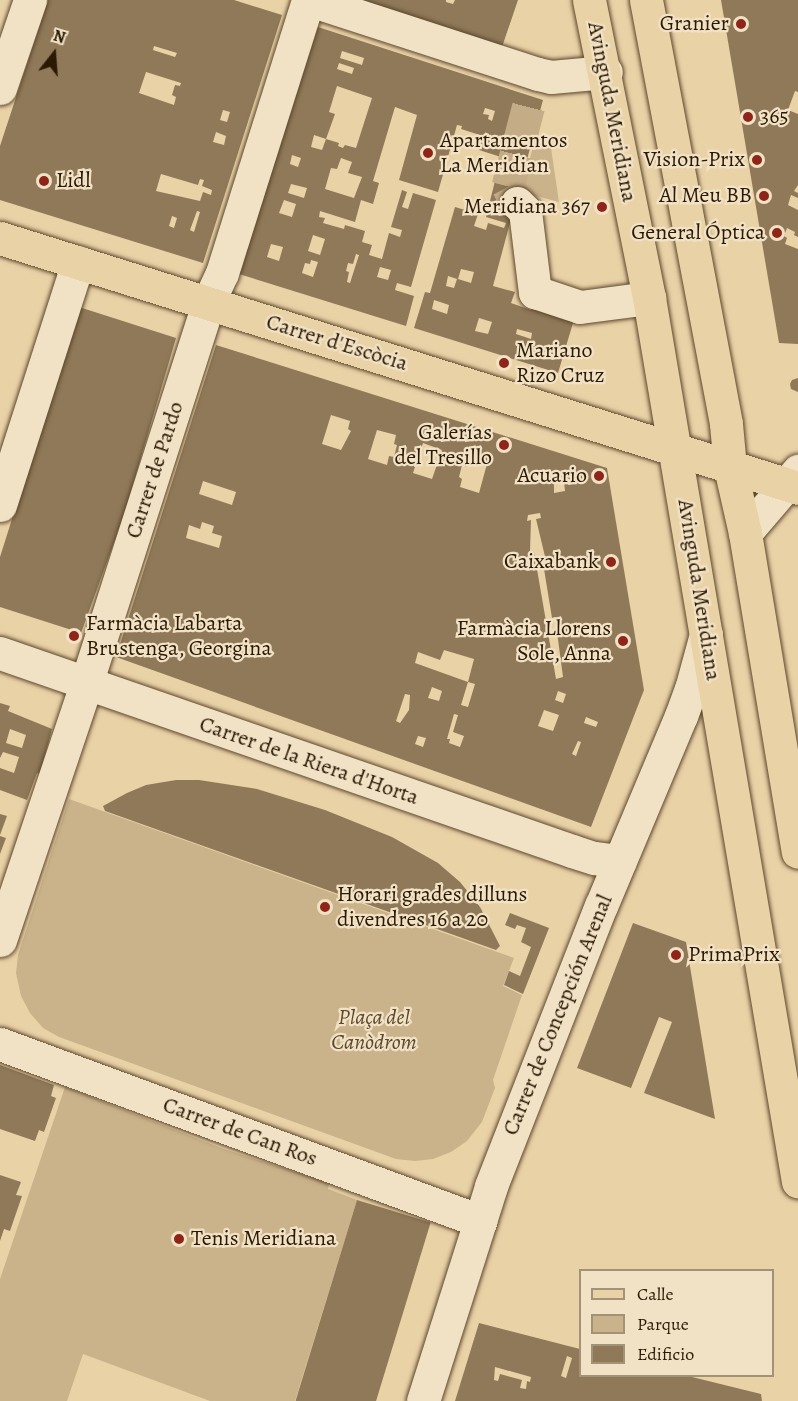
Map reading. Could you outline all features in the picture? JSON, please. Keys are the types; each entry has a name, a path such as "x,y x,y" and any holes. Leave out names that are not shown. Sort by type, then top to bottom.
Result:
{"main road":[{"name":"Avinguda Meridiana","path":"589,0 606,72 649,298 798,1182"},
{"path":"646,0 726,424 730,467 745,533 798,852"},
{"name":"Carrer d'Escòcia","path":"0,238 730,467 794,481"}],"street":[{"path":"0,88 30,0"},
{"path":"309,0 501,63 540,83 606,72"},
{"name":"Carrer de Pardo","path":"0,940 86,684 208,303 222,273 309,0"},
{"path":"517,203 525,211 535,292 580,307 649,298"},
{"path":"0,504 78,262"},
{"path":"745,533 794,481"},
{"name":"Carrer de Concepción Arenal","path":"423,1401 495,1175 620,861 688,698 706,634"},
{"name":"Carrer de la Riera d'Horta","path":"0,653 572,851 594,858 620,861"},
{"name":"Carrer de Can Ros","path":"0,1044 480,1221"}],"green space":[{"path":"550,141 559,202 521,192 534,143"},
{"name":"Plaça del Canòdrom","path":"69,799 514,958 503,986 522,995 493,1080 495,1088 482,1122 467,1141 451,1152 433,1159 415,1161 396,1159 59,1037 43,1028 30,1013 21,996 16,973 18,955"},
{"name":"Tenis Meridiana","path":"65,1087 224,1149 329,1183 328,1189 357,1200 295,1401 210,1401 83,1354 67,1401 0,1401 0,1279"}],"building":[{"path":"48,0 234,0 282,15 203,263 0,200 0,146","holes":["154,46 177,53 175,57 153,50","146,72 181,83 180,86 175,85 172,95 176,97 174,105 139,93","223,110 230,112 227,122 220,120","216,132 226,136 224,145 213,142","161,174 198,185 200,179 204,180 202,186 212,190 211,195 203,192 200,201 156,191","197,211 200,212 194,232 190,230","172,216 177,218 174,228 169,226"]},
{"path":"359,0 446,0 453,4 455,0 518,0 502,47"},
{"path":"721,0 798,0 798,92 795,91 788,110 798,114 798,185 794,191 798,193 798,198 791,195 788,205 798,210 798,237 794,235 795,232 787,228 784,236 787,238 785,244 798,249 798,344 779,343"},
{"path":"318,27 543,100 493,286 515,292 511,303 531,310 534,301 576,313 558,373 414,328 425,292 430,293 455,207 478,214 474,226 486,230 488,223 504,228 506,223 486,217 501,157 479,150 483,136 461,129 462,126 457,125 438,192 399,180 417,115 395,107 373,181 379,183 373,204 361,200 355,222 320,211 319,217 325,218 323,223 344,229 345,225 365,231 362,242 372,245 369,255 382,259 389,233 400,237 402,230 391,227 402,190 407,192 402,207 408,209 413,193 436,200 411,287 397,283 395,290 414,296 406,326 239,274","holes":["342,51 364,58 362,65 340,58","339,63 354,68 352,74 337,69","337,86 372,98 356,148 345,145 343,148 338,146 339,143 326,139 335,114 329,112","485,108 495,111 492,121 488,119 489,115 483,114","314,135 326,139 322,150 311,147","292,155 301,158 298,167 290,164","341,158 352,162 348,173 362,177 354,198 325,189 331,168 337,169","291,184 307,188 304,198 288,193","284,200 296,204 292,217 279,213","313,235 325,239 320,255 308,251","271,244 283,247 279,261 267,257","356,254 359,255 350,283 347,282 349,272 346,271 348,263 353,264","311,260 318,262 313,277 302,273 305,263 310,264","380,267 391,270 388,280 377,277","461,269 474,272 471,283 458,279","448,276 457,279 454,288 446,286","434,300 449,305 447,314 432,309","479,318 492,322 488,334 475,331","517,329 532,333 531,339 516,334"]},
{"path":"79,307 176,338 124,515 81,633 0,607 0,557"},
{"path":"216,345 607,468 644,690 591,827 116,657","holes":["331,415 350,421 348,429 351,431 341,450 322,444","377,430 396,435 394,444 397,445 394,457 389,456 387,465 368,459","423,443 442,450 432,479 413,473","469,458 487,464 479,493 460,487 462,479 459,477 462,465 466,467","554,479 564,481 565,491 554,493","203,481 236,492 232,505 199,494","540,513 541,518 536,519 548,569 544,569 552,618 555,617 563,677 556,679 534,552 530,551 531,520 527,521 528,515","202,522 214,526 212,533 222,536 219,548 186,538 189,525 200,529","444,650 474,659 468,682 415,663 418,652 440,660","468,682 475,684 468,707 461,705","432,687 442,691 439,701 428,698","558,691 566,694 563,703 555,700","405,694 410,695 409,710 400,723 396,721","544,710 559,715 553,731 538,726","454,714 458,715 453,732 464,736 460,747 449,743 450,739 447,739","586,717 598,722 596,727 584,723","418,736 426,738 423,747 415,744","578,741 581,742 576,756 572,754"]},
{"path":"798,378 798,392 791,389 790,384 792,380"},
{"path":"0,703 10,706 8,711 52,729 40,774 37,773 27,800 0,790 0,768 14,773 19,757 3,752 0,758","holes":["10,729 26,735 22,748 6,743"]},
{"path":"176,780 199,780 257,789 325,810 392,837 438,863 460,882 480,907 500,946 496,950 105,811 103,806 146,785"},
{"path":"0,814 7,816 0,835"},
{"path":"0,836 6,838 0,854"},
{"path":"510,913 549,928 523,994 504,985 509,971 520,976 531,947 521,942 526,928 517,925 515,929 505,925"},
{"path":"633,923 686,942 715,1119 644,1093 672,1022 659,1017 631,1088 577,1068"},
{"path":"0,1065 54,1085 51,1096 56,1098 44,1132 39,1130 35,1141 0,1129"},
{"path":"0,1175 21,1182 16,1195 22,1196 10,1231 4,1229 0,1241"},
{"path":"357,1200 431,1223 376,1401 296,1401"},
{"path":"479,1323 579,1349 579,1377 692,1377 761,1394 762,1401 455,1401","holes":["567,1356 572,1358 566,1378 561,1376","495,1367 531,1377 530,1382 527,1381 526,1389 520,1388 522,1380 500,1374 498,1381 494,1380"]}],"tunnel":[{"path":"517,203 508,186 531,97"}],"place":[{"name":"Granier","path":"741,24"},
{"name":"365","path":"748,117"},
{"name":"Apartamentos La Meridian","path":"428,153"},
{"name":"Vision-Prix","path":"757,160"},
{"name":"Lidl","path":"44,181"},
{"name":"Al Meu BB","path":"764,196"},
{"name":"Meridiana 367","path":"602,207"},
{"name":"General Óptica","path":"777,233"},
{"name":"Mariano Rizo Cruz","path":"504,363"},
{"name":"Galerías del Tresillo","path":"504,445"},
{"name":"Acuario","path":"599,476"},
{"name":"Caixabank","path":"611,562"},
{"name":"Farmàcia Labarta Brustenga, Georgina","path":"74,636"},
{"name":"Farmàcia Llorens Sole, Anna","path":"623,641"},
{"name":"Horari grades dilluns divendres 16 a 20","path":"325,907"},
{"name":"PrimaPrix","path":"676,955"},
{"name":"Tenis Meridiana","path":"179,1239"}]}
